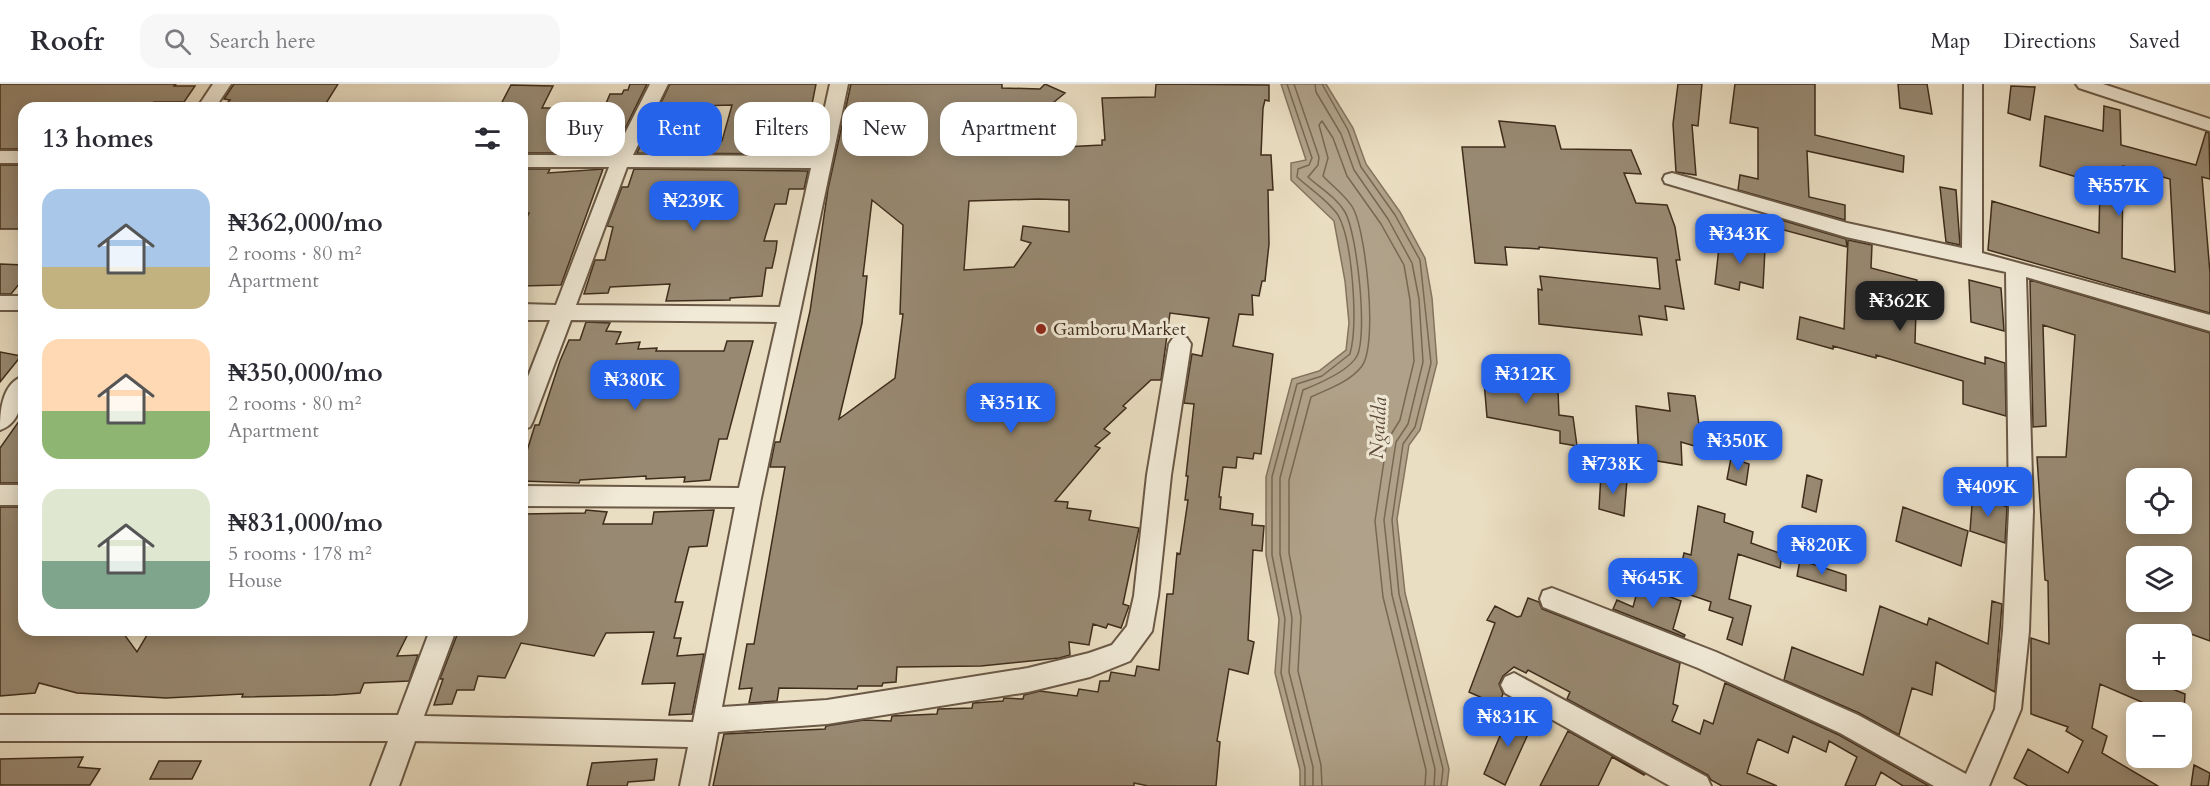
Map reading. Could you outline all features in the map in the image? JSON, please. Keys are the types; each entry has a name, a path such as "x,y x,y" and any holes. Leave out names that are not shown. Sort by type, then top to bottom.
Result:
{"street":[{"path":"210,102 222,84"},
{"path":"528,405 620,162 659,84"},
{"path":"694,786 749,498 839,84"},
{"path":"1972,84 1972,259"},
{"path":"2085,84 2210,125"},
{"path":"0,157 18,157"},
{"path":"528,161 821,162"},
{"path":"1672,179 1846,230 2016,267 2210,323"},
{"path":"1975,786 2008,709 2016,631 2020,511 2016,267"},
{"path":"0,303 18,303"},
{"path":"528,312 788,315"},
{"path":"0,728 705,728 827,712 1016,682 1090,665 1121,654 1139,631 1146,596 1159,475 1180,344"},
{"path":"0,421 18,393"},
{"path":"0,495 18,495"},
{"path":"528,496 749,498"},
{"path":"1552,599 1707,660 1849,724 1961,786"},
{"path":"385,786 441,636"},
{"path":"1514,685 1697,786"}],"water":[{"name":"Ngadda","path":"1281,84 1326,84 1353,128 1366,164 1400,212 1425,258 1432,298 1437,363 1420,430 1409,445 1397,519 1405,593 1449,769 1447,786 1300,786 1300,770 1275,673 1279,619 1266,555 1266,477 1292,379 1319,371 1346,350 1349,323 1345,281 1334,221 1291,180 1291,163 1306,160"}],"building":[{"path":"0,84 176,84 174,86 195,86 184,102 18,102 18,149 0,149"},
{"path":"234,84 338,84 327,102 228,102 230,100 224,99"},
{"path":"630,84 647,84 625,129 625,102 607,102 610,94 622,94 624,90 628,90"},
{"path":"670,84 816,84 812,102 734,102 734,154 722,154 722,141 732,105 722,105 722,102 661,102"},
{"name":"Gamboru Market","path":"851,84 1002,84 1002,88 1040,89 1045,84 1065,93 1054,102 940,102 940,156 1077,156 1077,146 1102,145 1102,140 1105,140 1102,98 1155,97 1156,84 1269,85 1269,101 1265,100 1263,108 1261,155 1271,155 1273,190 1268,190 1269,244 1265,281 1262,281 1259,296 1252,295 1253,315 1239,314 1233,346 1273,354 1261,454 1254,453 1253,459 1237,457 1236,468 1223,467 1219,497 1221,497 1220,509 1253,514 1252,525 1264,526 1262,551 1253,550 1248,640 1254,642 1248,674 1229,669 1217,741 1220,742 1216,786 1148,786 1134,783 1134,786 713,786 724,734 825,729 826,726 864,720 891,721 892,716 937,714 938,709 972,708 973,703 1003,701 1004,698 1023,699 1024,695 1040,691 1077,696 1079,689 1098,692 1100,681 1109,681 1111,672 1135,676 1137,666 1159,670 1167,594 1173,594 1177,553 1180,554 1188,500 1185,500 1188,476 1186,476 1194,404 1184,403 1192,354 1202,356 1209,318 1170,313 1161,380 1151,380 1123,406 1126,408 1104,429 1110,433 1095,446 1100,448 1055,501 1068,502 1067,508 1091,511 1089,520 1139,528 1123,604 1129,606 1121,628 1108,624 1106,628 1093,624 1089,645 1069,642 1070,655 1059,658 981,666 897,667 896,682 883,683 882,686 858,686 857,689 779,688 777,701 749,703 752,688 739,689 747,644 754,644 785,467 770,467 775,442 780,442 810,311 828,189 842,125 842,156 928,156 928,102 847,102","holes":["872,200 903,225 900,314 903,314 895,378 839,419 862,323 867,276 863,276","1069,200 1069,232 1023,226 1021,240 1031,243 1014,267 964,270 969,201"]},
{"path":"1678,84 1702,84 1698,126 1692,125 1696,175 1676,172 1673,124"},
{"path":"1735,84 1815,84 1815,135 1904,156 1903,172 1807,151 1809,197 1845,205 1845,220 1738,190 1740,175 1758,179 1758,128 1730,123"},
{"path":"1898,84 1927,84 1932,114 1900,108"},
{"path":"511,85 553,86 542,108 546,108 546,153 528,153 528,102 502,102"},
{"path":"2011,86 2035,87 2030,120 2008,113"},
{"path":"2104,106 2120,110 2121,145 2196,165 2206,132 2209,133 2210,179 2202,177 2210,273 2210,313 1988,250 1992,201 2099,233 2100,184 2040,166 2045,116 2103,131","holes":["2123,166 2170,179 2175,272 2122,258"]},
{"path":"1499,121 1555,126 1561,149 1631,150 1641,174 1624,173 1636,203 1667,205 1675,227 1680,260 1676,260 1684,309 1665,306 1667,320 1639,316 1642,335 1539,324 1538,289 1542,290 1540,276 1660,289 1657,258 1539,247 1539,249 1505,247 1507,265 1475,263 1462,147 1505,147"},
{"path":"0,165 18,165 18,229 0,229"},
{"path":"528,169 550,169 548,173 603,169 561,285 528,286"},
{"path":"634,169 808,171 804,189 789,189 786,204 775,204 764,241 777,241 776,250 772,268 766,268 762,296 730,298 730,300 666,301 670,284 610,287 608,293 584,294 595,260 605,260 613,227 607,226 622,187 628,187"},
{"path":"1940,187 1956,190 1960,245 1946,242"},
{"path":"1781,220 1846,239 1847,247 1780,229"},
{"path":"1720,238 1765,249 1763,288 1740,282 1739,290 1715,284"},
{"path":"1848,240 1872,245 1871,268 1917,280 1915,343 1985,364 1985,357 2005,363 2006,416 1963,404 1963,381 1876,355 1876,358 1797,339 1800,317 1844,329"},
{"path":"0,264 18,265 18,285 11,294 0,294"},
{"path":"1969,280 2001,288 2004,331 1971,322"},
{"path":"2030,280 2210,333 2210,641 2192,634 2192,624 2126,624 2126,690 2175,690 2185,694 2185,702 2142,702 2100,684 2092,728 2107,736 2102,753 2158,786 2028,786 2014,778 2028,749 2068,773 2083,741 2066,731 2068,727 2031,714 2031,638 2049,644 2048,581 2045,580 2037,457 2066,457 2075,335 2043,325 2046,426 2033,427"},
{"path":"586,322 610,323 606,331 621,332 616,344 640,342 638,349 724,351 727,341 753,341 727,439 719,439 710,480 684,482 685,477 646,479 646,476 580,480 579,483 528,481 528,448 535,425 539,425 569,340 580,340"},
{"path":"0,352 18,355 18,360 0,382"},
{"path":"1483,369 1512,371 1513,382 1558,391 1559,415 1573,417 1577,446 1560,443 1560,431 1487,417"},
{"path":"1668,393 1695,396 1700,432 1731,441 1729,456 1681,442 1682,465 1639,458 1636,406 1670,411"},
{"path":"18,422 18,483 0,483 0,448"},
{"path":"1731,458 1749,464 1746,485 1727,479"},
{"path":"1601,474 1627,480 1624,516 1599,509"},
{"path":"1807,475 1822,480 1816,512 1802,507"},
{"path":"1973,492 2007,507 2005,543 1970,531"},
{"path":"1698,506 1725,514 1724,522 1753,532 1751,543 1782,554 1780,568 1738,554 1729,599 1751,606 1742,645 1727,639 1733,618 1709,610 1711,602 1676,590 1684,553 1691,555"},
{"path":"0,507 18,507 18,636 125,636 137,652 146,636 407,636 397,656 418,655 409,681 364,683 360,693 242,697 243,694 166,698 77,693 39,683 35,693 0,696"},
{"path":"1903,507 1968,531 1961,566 1896,541"},
{"path":"586,510 607,512 603,524 652,524 654,512 714,510 707,546 689,547 675,602 683,602 674,638 681,638 677,656 704,654 692,714 669,715 675,683 642,684 654,632 606,633 594,656 521,643 505,678 478,676 474,690 457,690 452,704 434,705 443,679 440,679 457,636 528,636 528,514 585,513"},
{"path":"1800,560 1846,575 1846,591 1797,576"},
{"path":"1639,585 1681,601 1673,629 1685,635 1684,637 1613,609 1617,600 1633,607"},
{"path":"1528,598 1539,602 1542,609 1680,663 1673,704 1678,706 1672,721 1700,734 1704,720 1713,724 1725,683 1839,735 1929,786 1903,786 1881,772 1875,786 1845,786 1857,757 1829,741 1826,752 1793,736 1788,753 1758,739 1756,743 1747,773 1777,786 1722,786 1711,780 1708,775 1567,699 1570,692 1528,670 1526,673 1514,667 1503,676 1499,684 1503,694 1498,705 1469,692 1495,623 1487,620 1495,606 1517,617 1521,616"},
{"path":"1992,601 2002,604 1995,692 1936,662 1932,695 1912,688 1899,735 1859,713 1784,680 1792,647 1863,675 1880,606 1927,625 1929,618 1988,644"},
{"path":"1510,712 1533,723 1505,785 1484,774"},
{"path":"1568,731 1645,774 1612,757 1598,786 1540,786"},
{"path":"83,757 78,767 100,769 90,785 0,785 0,759"},
{"path":"657,759 654,780 628,782 627,786 587,786 592,763"},
{"path":"159,761 201,761 192,779 150,779"},
{"path":"2194,765 2210,773 2208,786 2191,786"}],"place":[{"name":"Gamboru Market","path":"1041,329"}]}
